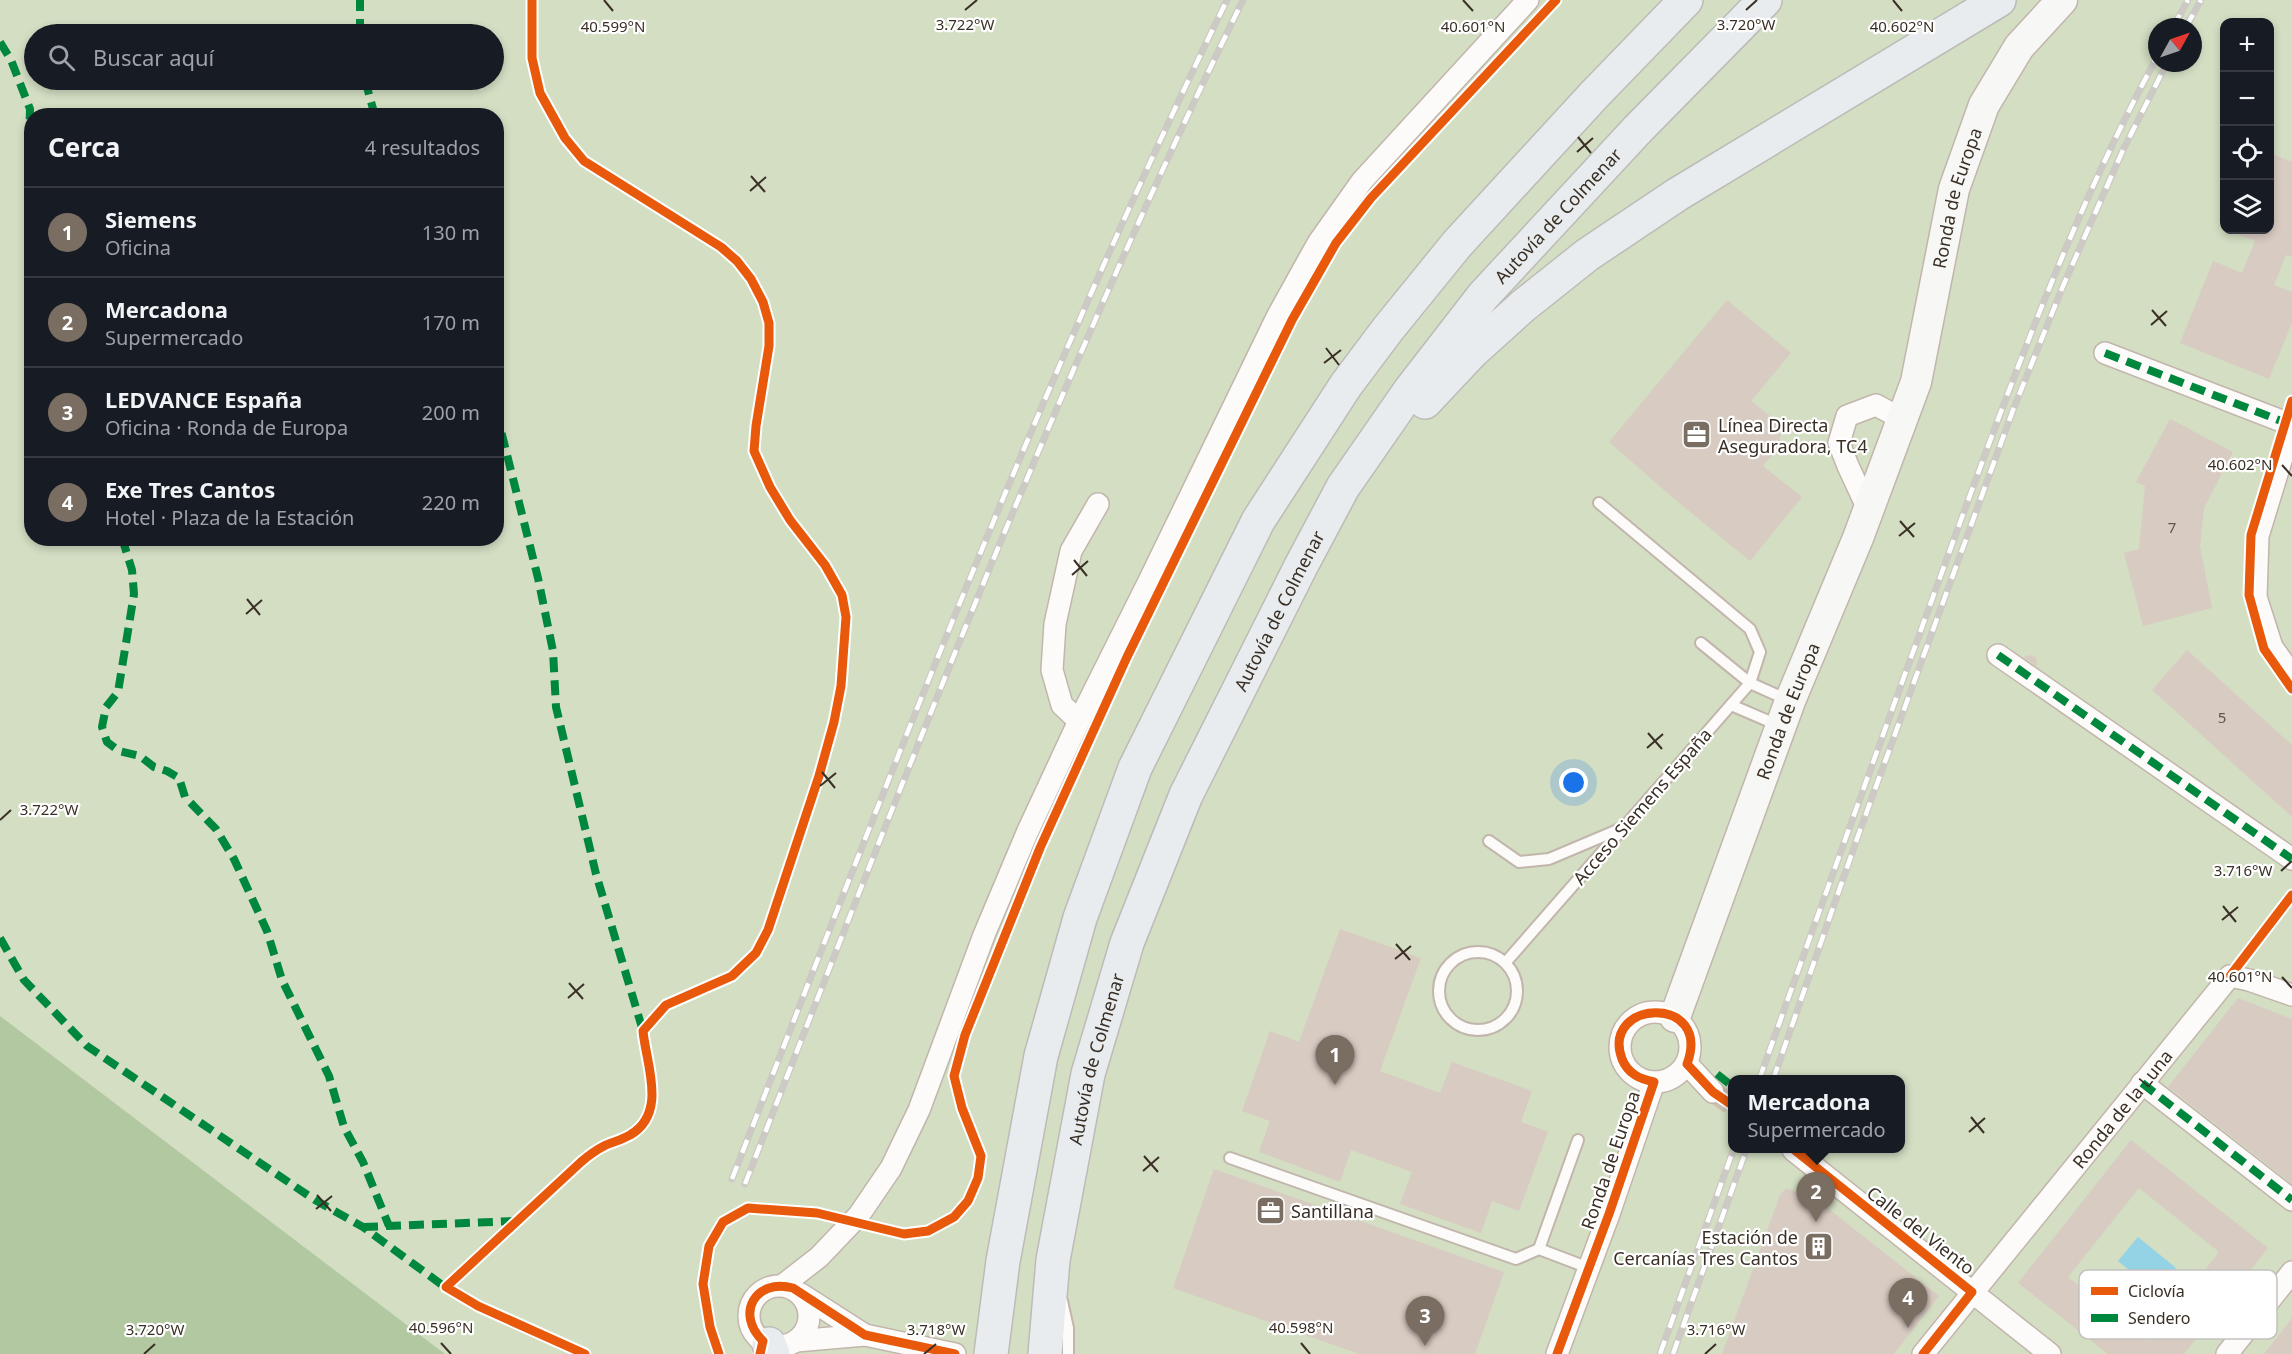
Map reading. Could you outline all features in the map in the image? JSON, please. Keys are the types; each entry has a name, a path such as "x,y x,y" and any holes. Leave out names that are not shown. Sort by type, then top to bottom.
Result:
{"highway":[{"path":"991,1354 1003,1260 1041,1056 1080,918 1135,768 1258,521 1346,385 1437,269 1586,104 1686,0"},
{"name":"Autovía de Colmenar","path":"1045,1354 1053,1260 1088,1074 1127,943 1186,795 1343,487 1411,389 1483,296 1638,129 1765,0"},
{"path":"1301,566 1356,497 1424,403 1472,352 1523,306 1587,255 1678,194 1999,0"}],"street":[{"path":"792,1290 819,1257 859,1215 891,1168 919,1110 984,936 1027,833 1079,721 1277,317 1318,243 1362,181 1528,0"},
{"name":"Ronda de Europa","path":"1687,1064 1673,1078 1654,1082 1642,1080 1624,1065 1620,1054 1620,1041 1631,1021 1641,1014 1652,1011 1664,1012 1675,1017 1786,714 1916,382 1954,189 1984,105 2019,47 2062,0"},
{"path":"2105,353 2292,425 2258,536 2256,597 2272,647 2292,675"},
{"path":"1868,509 1839,443 1847,416 1876,405 1902,419"},
{"path":"1848,466 1882,472"},
{"path":"1079,721 1062,705 1052,670 1055,624 1071,551 1098,504"},
{"path":"1998,655 2292,859"},
{"name":"Ronda de la Luna","path":"1923,1354 2229,976 2249,980 2292,995"},
{"path":"1675,1017 1688,1033 1690,1054 1687,1064 1713,1092"},
{"name":"Ronda de Europa","path":"1557,1354 1654,1082"},
{"path":"2142,1083 2292,1200"},
{"name":"Calle del Viento","path":"1797,1153 2050,1354"},
{"path":"2277,1291 2292,1272"},
{"path":"864,1335 792,1290 771,1286 761,1291 753,1300 749,1311 754,1333 779,1346 864,1335 955,1354"},
{"path":"779,1346 804,1334 809,1324 810,1314 807,1303 792,1290"},
{"path":"2227,1354 2239,1339"}],"lane":[{"path":"1599,503 1750,629 1760,652 1750,683"},
{"path":"1701,643 1786,714"},
{"name":"Acceso Siemens España","path":"1506,962 1750,683"},
{"path":"1731,705 1786,714"},
{"path":"1489,841 1519,862 1549,859 1623,828"},
{"path":"1482,951 1506,962 1514,974 1518,992 1514,1009 1502,1023 1485,1030 1470,1030 1456,1024 1443,1010 1439,994 1440,979 1448,965 1462,954 1482,951"},
{"path":"1539,1249 1578,1140"},
{"path":"1230,1158 1516,1259 1539,1249 1589,1268"},
{"path":"1053,1260 1068,1328 1068,1354"}],"green space":[{"path":"0,0 2292,0 2292,1354 0,1354"},
{"path":"0,1016 445,1354 0,1354"}],"water":[{"path":"2138,1237 2176,1268 2174,1270 2129,1270 2118,1261"}],"building":[{"path":"2274,155 2292,162 2292,257 2286,255 2274,285 2292,292 2292,323 2269,379 2180,343 2213,261 2242,273 2255,241 2238,234 2274,234"},
{"name":"Línea Directa Aseguradora, TC4","path":"1727,300 1791,353 1751,401 1769,415 1781,429 1779,447 1763,466 1802,497 1750,561 1609,442"},
{"path":"2170,419 2233,452 2204,508 2200,546 2212,608 2143,626 2124,553 2139,549 2145,486 2136,482"},
{"path":"2187,650 2292,745 2292,817 2152,690"},
{"path":"2030,655 2036,658 2037,666 2023,657"},
{"path":"1340,929 1421,958 1380,1071 1440,1093 1452,1062 1532,1091 1521,1122 1548,1132 1519,1211 1492,1201 1481,1233 1400,1204 1412,1172 1351,1150 1340,1182 1259,1152 1270,1121 1242,1111 1270,1031 1299,1042"},
{"path":"2238,998 2292,1019 2292,1184 2168,1087"},
{"path":"2131,1140 2268,1248 2251,1270 2205,1270 2219,1252 2139,1188 2068,1277 2079,1286 2079,1331 2018,1283"},
{"path":"1214,1169 1504,1272 1475,1354 1359,1354 1173,1288"},
{"name":"Estación de Cercanías Tres Cantos","path":"1786,1188 1816,1199 1939,1296 1894,1354 1722,1354 1780,1195"},
{"path":"2292,1318 2292,1354 2264,1354"},
{"path":"2089,1339 2146,1339 2149,1341 2151,1339 2196,1339 2184,1354 2108,1354"}],"tunnel":[{"path":"1713,1092 1728,1102"}],"railway":[{"path":"732,1179 907,732 1029,437 1158,144 1227,0"},
{"path":"745,1184 862,885 1044,439 1174,145 1243,0"},
{"path":"2178,18 2188,0"},
{"path":"2191,18 2201,0"},
{"path":"1761,1075 1950,550 2044,300 2097,177 2149,72"},
{"path":"1775,1075 1858,836 2013,410 2063,286 2123,150 2162,72"},
{"path":"1660,1354 1732,1153"},
{"path":"1673,1354 1745,1153"}],"marked path":[{"path":"360,0 360,24"},
{"path":"0,42 11,60 30,108"},
{"path":"368,90 373,108"},
{"path":"2105,353 2289,424"},
{"path":"504,443 538,578 553,651 556,707 596,874 643,1031"},
{"path":"124,546 132,570 134,594 118,692 106,707 102,727 107,742 119,751 140,756 154,767 179,778 185,797 216,829 234,859 267,931 282,980 329,1076 344,1127 363,1162 389,1226"},
{"path":"1998,655 2292,859"},
{"path":"0,938 24,980 87,1046 315,1200 363,1227 449,1290"},
{"path":"1717,1074 1728,1083"},
{"path":"2142,1083 2292,1200"},
{"path":"363,1227 516,1221"}],"cycle path":[{"path":"532,0 532,58 540,93 565,138 584,161 721,247 737,261 751,279 763,302 769,323 769,346 754,451 770,487 790,520 825,565 842,595 846,617 841,686 834,722 819,776 768,930 756,953 732,976 666,1005 643,1031 652,1101 642,1126 630,1135 592,1153 446,1287 478,1306 585,1354"},
{"path":"719,1354 710,1327 703,1284 709,1246 723,1222 748,1208 817,1213 904,1234 928,1231 954,1217 968,1201 978,1178 981,1156 962,1108 954,1076 965,1035 1040,848 1127,657 1292,320 1336,243 1371,198 1556,0"},
{"path":"2292,401 2251,535 2249,595 2264,649 2292,689"},
{"path":"2230,976 2292,895"},
{"path":"1557,1354 1609,1214 1654,1082 1635,1075 1622,1059 1620,1039 1627,1025 1640,1016 1656,1013 1672,1016 1685,1025 1691,1041 1687,1064 1713,1092 1728,1102"},
{"path":"1798,1153 1972,1292 1923,1354"},
{"path":"760,1354 763,1341 755,1331 750,1310 759,1293 768,1288 780,1286 793,1288 865,1335 955,1354"}],"place":[{"name":"Línea Directa Aseguradora, TC4","path":"1697,435"},
{"name":"Siemens","path":"1335,1085"},
{"name":"Santillana","path":"1270,1211"},
{"name":"Mercadona","path":"1816,1222"},
{"name":"Estación de Cercanías Tres Cantos","path":"1819,1247"},
{"name":"Exe Tres Cantos","path":"1908,1328"},
{"name":"LEDVANCE España","path":"1425,1346"}]}
